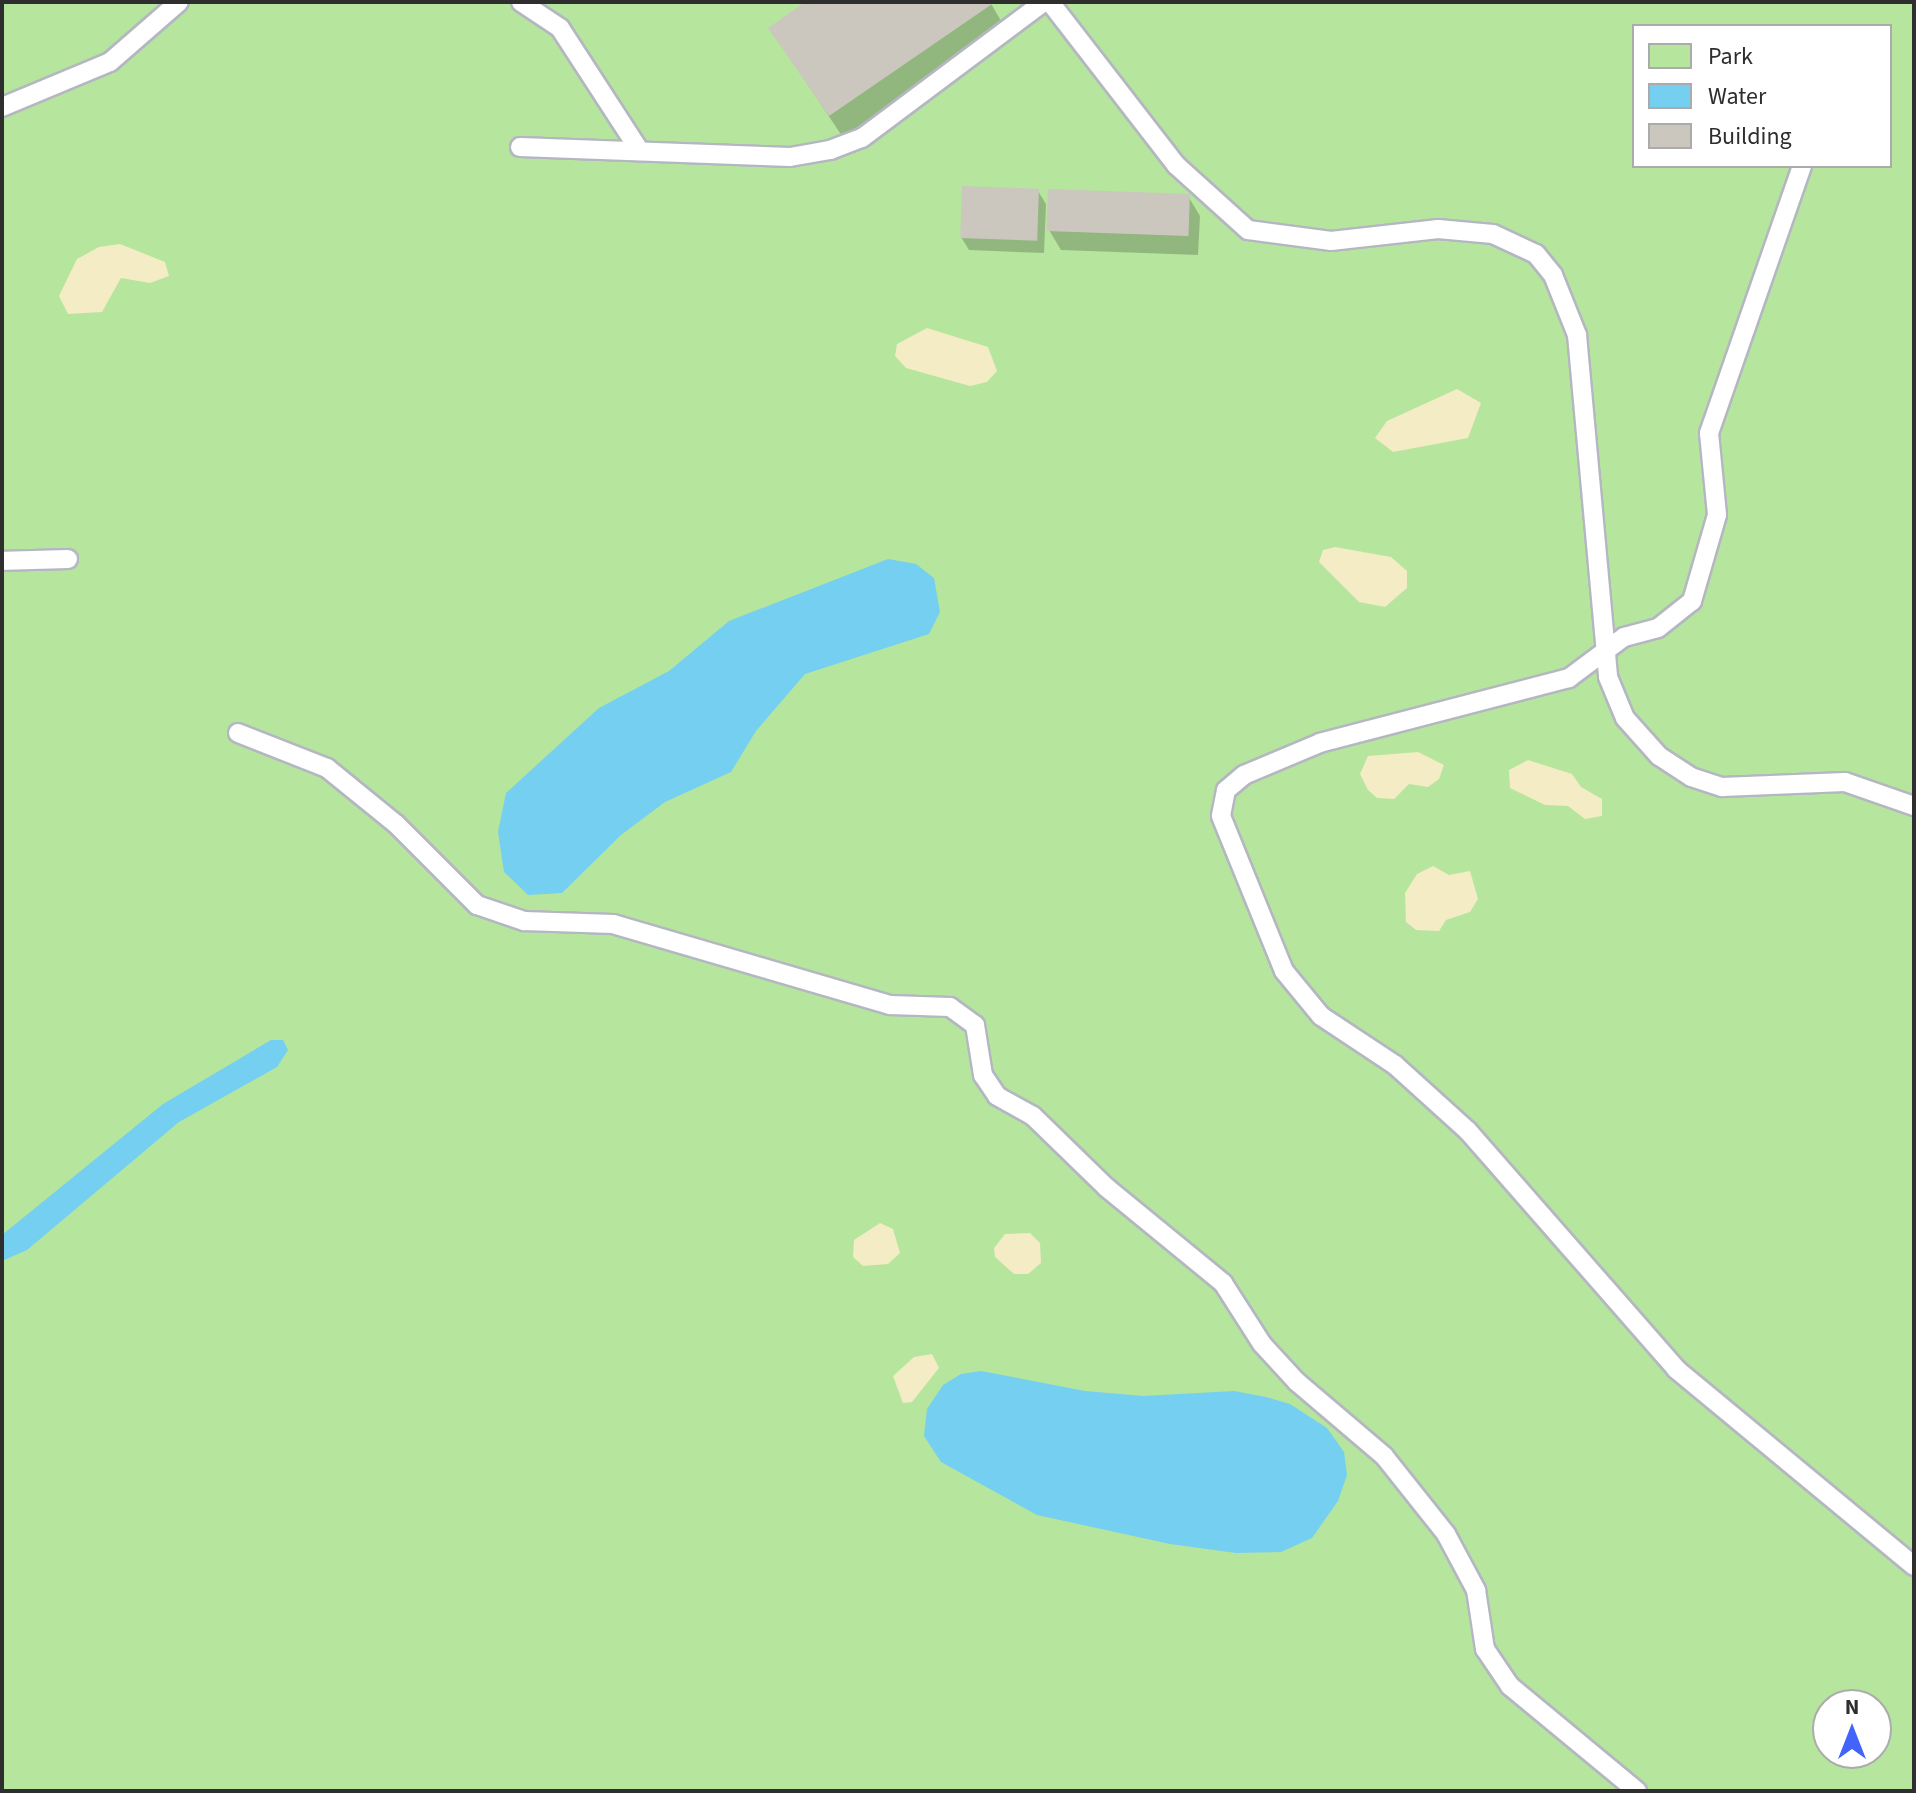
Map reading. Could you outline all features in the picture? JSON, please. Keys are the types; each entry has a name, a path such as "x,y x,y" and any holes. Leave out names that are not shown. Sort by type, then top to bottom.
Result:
{"lane":[{"path":"2,107 110,62 179,2"},
{"path":"521,2 560,28 640,151"},
{"path":"520,147 790,157 830,150 862,138 1047,2 1176,165 1248,230 1331,241 1438,229 1493,234 1536,254 1553,275 1577,335 1608,677 1625,718 1659,756 1691,777 1722,787 1845,782 1914,806"},
{"path":"1801,168 1709,433 1717,515 1692,601 1658,628 1624,637 1569,678 1320,743 1244,775 1226,790 1221,816 1255,889 1284,971 1321,1016 1395,1065 1468,1131 1676,1369 1914,1566"},
{"path":"2,561 68,559"},
{"path":"238,733 327,768 396,824 477,905 524,921 613,924 890,1005 950,1007 975,1025 983,1075 997,1096 1033,1116 1107,1188 1223,1283 1262,1344 1297,1382 1384,1456 1446,1534 1476,1590 1485,1649 1510,1686 1637,1791"}],"green space":[{"path":"2,2 1914,2 1914,1791 2,1791"}],"sand":[{"path":"120,244 165,262 169,276 150,283 121,278 102,312 68,314 59,296 77,259 99,247"},
{"path":"927,328 988,347 997,371 987,382 970,386 906,368 895,356 897,344"},
{"path":"1457,389 1481,403 1468,438 1393,452 1375,438 1387,421"},
{"path":"1335,547 1391,557 1407,571 1407,588 1385,607 1359,602 1319,562 1323,550"},
{"path":"1418,752 1444,765 1439,779 1428,787 1409,784 1394,799 1377,798 1368,790 1360,774 1368,756"},
{"path":"1528,760 1572,774 1581,787 1602,799 1602,816 1585,819 1568,806 1545,805 1510,788 1509,770"},
{"path":"1433,866 1449,875 1470,871 1478,899 1470,912 1446,920 1439,931 1416,930 1406,922 1405,893 1417,874"},
{"path":"880,1223 893,1229 900,1253 888,1264 863,1266 853,1257 854,1240"},
{"path":"1030,1233 1040,1243 1041,1263 1028,1274 1014,1274 995,1257 994,1248 1005,1234"},
{"path":"932,1354 939,1368 912,1402 903,1403 893,1376 914,1357"}],"water":[{"path":"888,559 916,564 934,578 940,612 929,634 805,674 756,731 731,772 665,802 621,835 562,893 528,895 504,872 498,832 506,793 599,708 669,671 729,621"},
{"path":"271,1040 283,1040 288,1050 277,1067 179,1122 27,1250 2,1261 2,1235 163,1104"},
{"path":"981,1371 1085,1391 1143,1396 1234,1391 1266,1397 1290,1404 1327,1428 1344,1452 1347,1475 1338,1501 1312,1538 1281,1552 1236,1553 1170,1544 1037,1515 941,1462 924,1436 927,1409 943,1385 961,1374"}],"building":[{"path":"805,2 995,2 829,116 768,28"},
{"path":"962,186 1039,189 1037,241 960,238"},
{"path":"1048,189 1190,194 1188,236 1047,231"}]}
